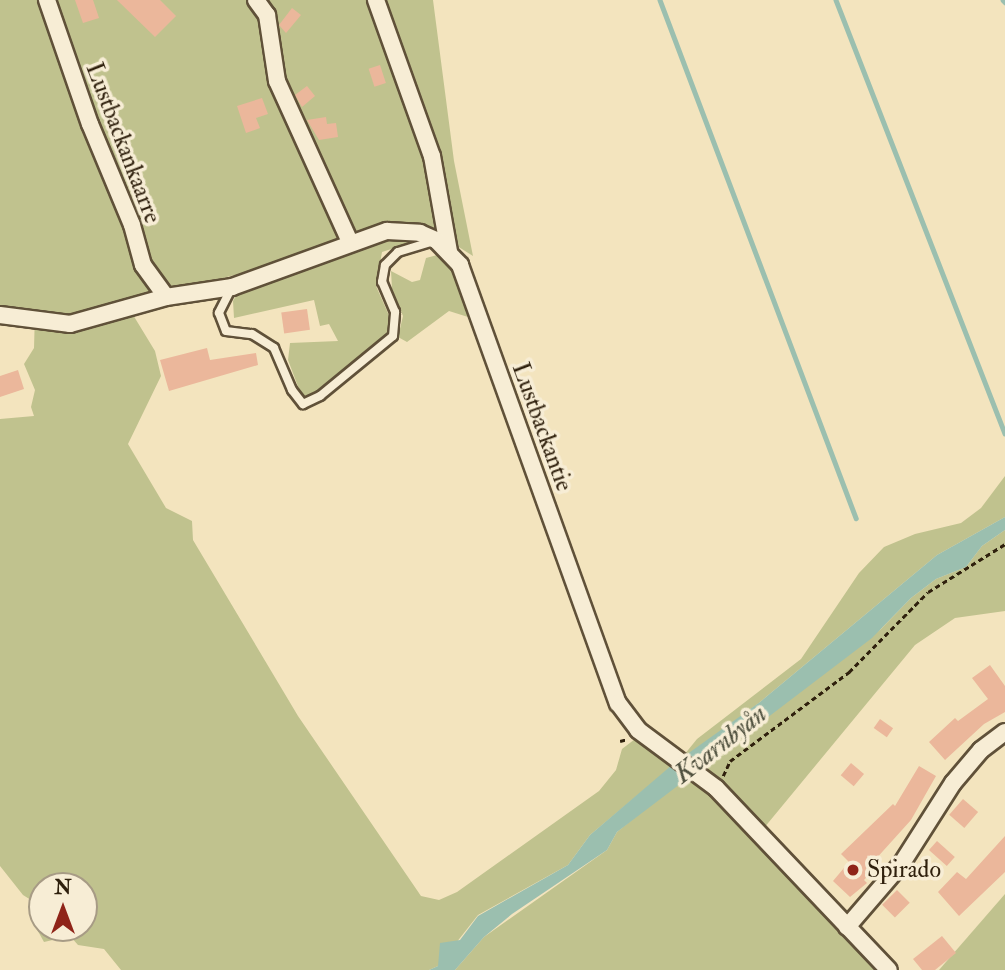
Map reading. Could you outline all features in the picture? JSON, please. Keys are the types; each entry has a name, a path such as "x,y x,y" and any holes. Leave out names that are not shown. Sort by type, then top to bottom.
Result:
{"street":[{"name":"Lustbackankaarre","path":"47,0 90,124 132,225 143,265 166,297"},
{"path":"256,0 267,15 277,81 350,242"},
{"name":"Lustbackantie","path":"376,0 432,156 443,246 460,265 618,703 638,730 701,774 716,788 889,970"},
{"path":"0,315 70,324 166,297 232,287 350,242 403,231 443,246"},
{"path":"846,927 902,863 953,783 981,750 1005,732"}],"lane":[{"path":"232,287 219,313 226,331 252,334 274,348 292,390 303,404 331,388 393,336 395,312 382,282 385,265 398,252 443,246"}],"path":[{"path":"716,788 730,761 849,672 928,592 1005,544"}],"green space":[{"path":"0,0 433,0 454,161 473,256 438,234 382,252 376,286 391,320 389,335 361,363 310,398 302,397 288,360 290,343 338,341 329,324 320,326 314,300 234,318 233,301 240,289 234,275 127,305 155,351 161,376 128,444 166,508 192,521 193,540 298,716 421,896 439,900 457,892 599,791 616,770 622,749 639,736 677,762 590,835 568,865 478,915 438,966 429,970 121,970 104,949 78,945 75,942 98,942 98,872 28,872 28,898 0,866 0,419 34,416 31,407 35,390 24,364 34,348 35,312 0,305"},
{"path":"441,254 453,269 468,317 449,311 407,342 398,337 403,316 392,289 391,271 412,282 420,280 426,258"},
{"path":"1005,476 1005,517 937,555 760,702 687,758 684,755 697,739 801,659 859,573 884,547 915,534 961,523 981,508"},
{"path":"1005,530 1005,611 955,618 915,645 764,828 702,766 881,629 911,598 936,579 966,567 982,546"},
{"path":"687,775 708,788 877,970 455,970 484,937 607,850 617,832"},
{"path":"1005,894 1005,970 939,970"}],"water":[{"name":"Kvarnbyån","path":"1005,517 1005,530 982,546 966,567 936,579 911,598 872,638 617,832 607,850 512,914 484,937 455,970 429,970 438,966 440,943 460,940 478,916 568,865 590,835 672,765 760,702 937,555"}],"building":[{"path":"75,0 93,0 99,18 83,23"},
{"path":"117,0 160,0 176,16 155,37"},
{"path":"292,8 301,15 286,33 279,25"},
{"path":"380,65 386,83 374,87 369,69"},
{"path":"307,86 315,96 302,107 295,95"},
{"path":"262,98 268,114 256,118 260,128 246,133 237,106"},
{"path":"326,117 327,124 336,123 338,137 319,140 307,120"},
{"path":"307,309 310,330 284,333 281,313"},
{"path":"207,348 210,360 256,353 258,365 169,391 160,360"},
{"path":"18,370 24,389 0,397 0,376"},
{"path":"990,665 1005,686 1005,712 984,724 945,760 929,742 955,718 958,721 988,699 972,678"},
{"path":"880,719 893,728 887,737 874,728"},
{"path":"851,763 864,774 854,786 841,775"},
{"path":"919,766 936,776 911,820 874,861 878,865 864,880 867,883 850,897 833,881 849,862 841,854 893,804 895,806"},
{"path":"963,799 978,812 964,828 949,815"},
{"path":"1005,836 1005,872 959,916 938,892 957,872 966,879"},
{"path":"937,841 955,857 947,866 929,850"},
{"path":"897,890 910,903 895,918 882,905"},
{"path":"942,936 956,953 935,970 922,970 913,959"}],"waterway":[{"path":"660,0 856,518"},
{"path":"836,0 1005,433"}],"place":[{"name":"Spirado","path":"853,870"}]}
